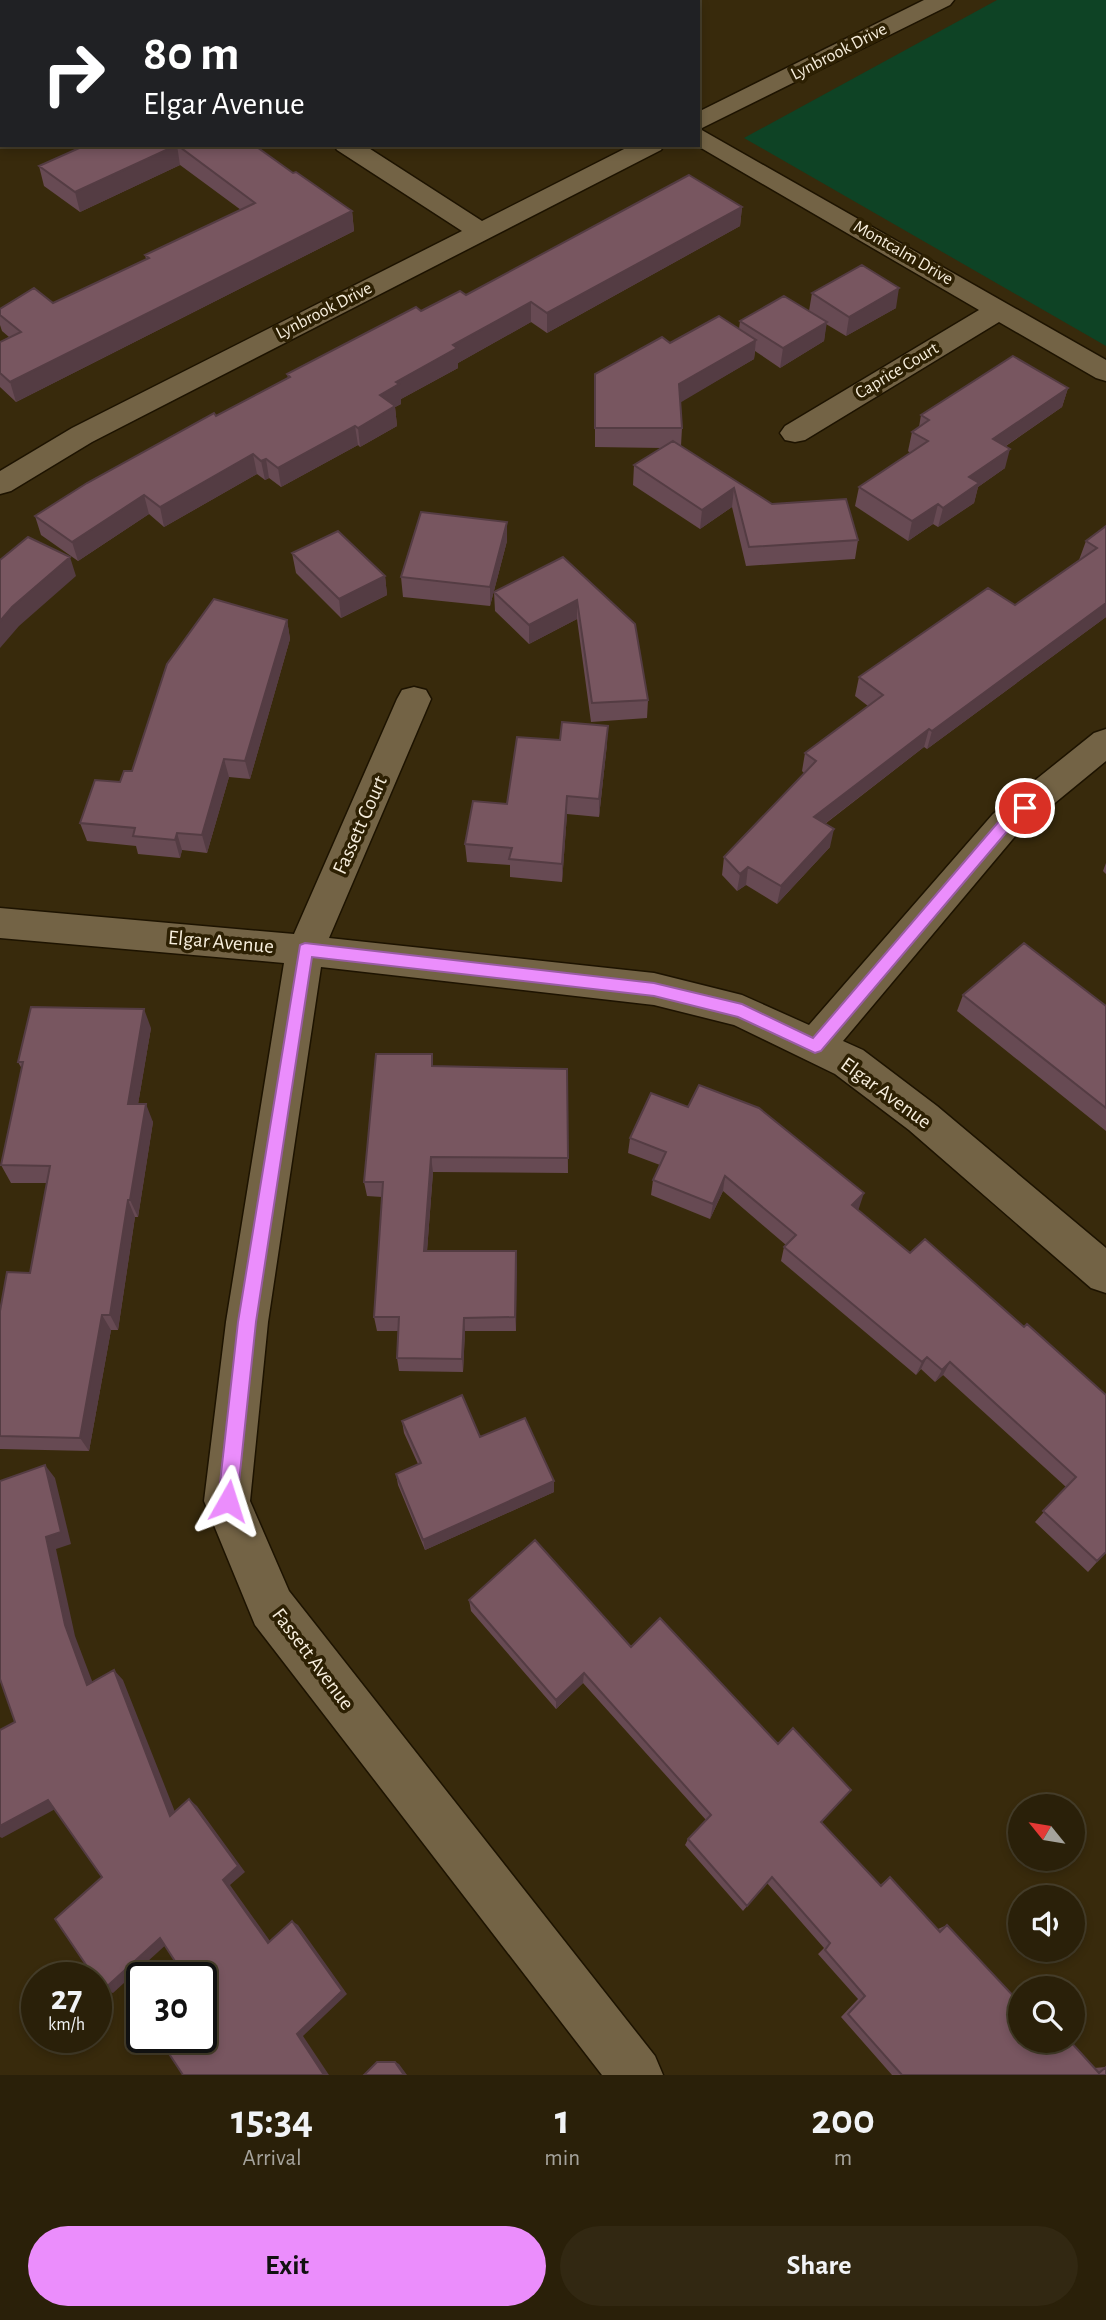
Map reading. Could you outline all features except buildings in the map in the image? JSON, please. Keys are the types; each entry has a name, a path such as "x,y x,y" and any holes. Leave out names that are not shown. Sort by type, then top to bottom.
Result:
{"street":[{"name":"Lynbrook Drive","path":"700,121 942,0"},
{"name":"Montcalm Drive","path":"700,137 1106,372"},
{"path":"349,147 480,231"},
{"name":"Lynbrook Drive","path":"0,484 82,435 648,147"},
{"name":"Caprice Court","path":"794,433 1000,309"},
{"name":"Fassett Court","path":"305,950 414,699"},
{"path":"815,1046 1005,824 1106,742"},
{"name":"Elgar Avenue","path":"0,923 305,950 654,989 742,1011 849,1062 914,1112 1106,1274"},
{"name":"Fassett Avenue","path":"305,950 247,1322 228,1501 272,1608 636,2075"}],"green space":[{"path":"997,0 1106,0 1106,346 744,138"}],"route":[{"path":"228,1501 247,1322 305,950 654,989 742,1011 815,1046 1005,824 1025,808"}]}
